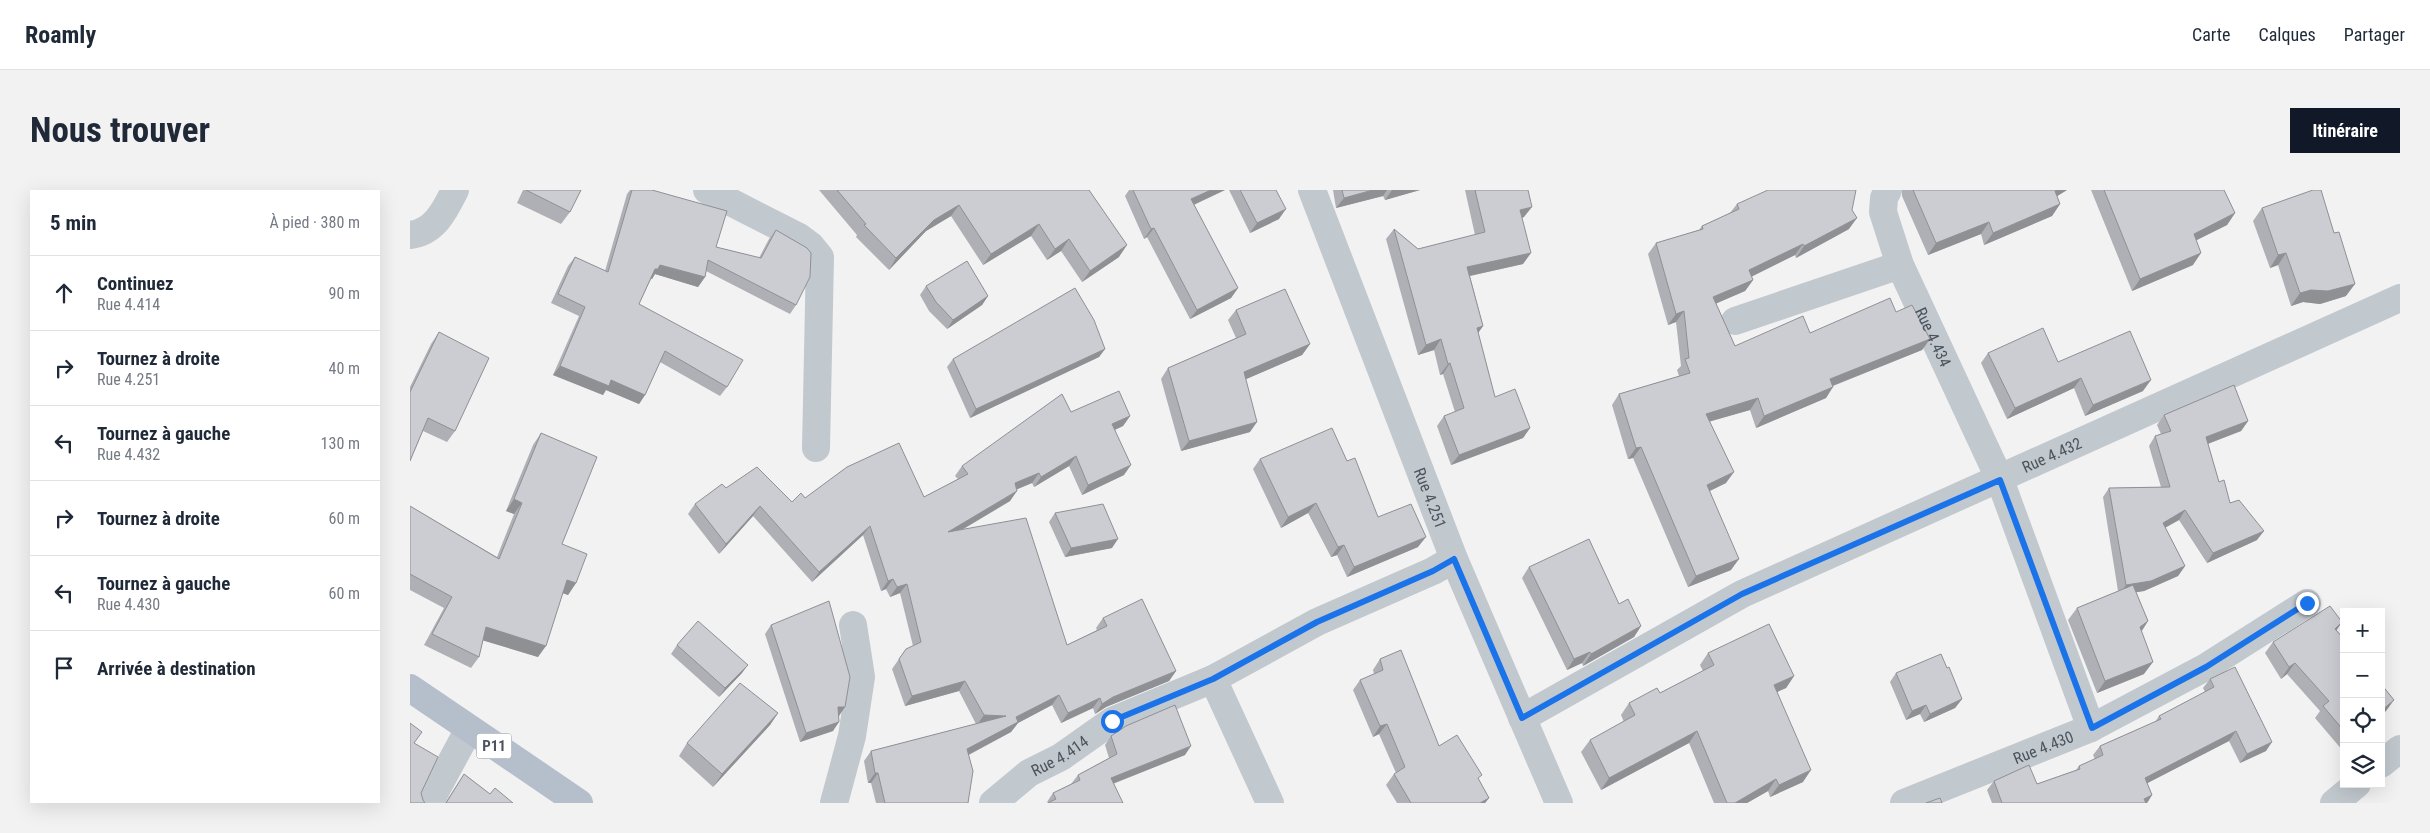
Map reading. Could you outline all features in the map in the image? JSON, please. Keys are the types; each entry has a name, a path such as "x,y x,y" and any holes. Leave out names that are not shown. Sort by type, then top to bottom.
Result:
{"main road":[{"name":"P11","path":"410,688 580,803"}],"street":[{"path":"410,235 427,230 441,217 455,190"},
{"path":"707,190 799,237 811,246 820,257 816,448"},
{"name":"Rue 4.251","path":"1312,190 1454,559 1559,803"},
{"name":"Rue 4.434","path":"1888,190 1884,198 1883,212 1900,265 2000,480 2092,728"},
{"path":"1736,321 1900,265"},
{"name":"Rue 4.432","path":"1522,718 1742,594 2000,480 2400,298"},
{"name":"Rue 4.414","path":"993,803 1029,773 1061,757 1112,721 1213,679 1317,622 1433,571 1454,559"},
{"name":"Rue 4.430","path":"1904,803 2092,728 2206,667 2307,603"},
{"path":"834,803 852,736 861,677 853,625"},
{"path":"1213,679 1270,803"},
{"path":"429,803 469,729"},
{"path":"2385,761 2400,749"},
{"path":"2334,803 2352,788"}],"building":[{"path":"526,190 581,190 570,212"},
{"path":"632,190 652,190 727,211 716,247 761,258 776,230 807,248 811,253 810,277 796,305 708,260 705,277 660,265 658,269 655,269 639,304 743,360 727,387 665,351 645,395 611,380 609,386 560,366 585,307 558,294 575,257 608,272"},
{"path":"837,190 1089,190 1127,245 1090,271 1069,239 1055,249 1039,224 991,254 959,205 934,220 896,258 864,225 866,224"},
{"path":"1133,190 1211,190 1191,199 1238,288 1197,310 1154,228 1151,229"},
{"path":"1240,190 1276,190 1286,209 1257,223"},
{"path":"1342,190 1373,190 1344,198"},
{"path":"1475,190 1528,190 1532,207 1520,210 1531,253 1467,267 1483,326 1477,328 1495,397 1515,389 1530,428 1459,455 1444,416 1464,408 1441,339 1426,345 1394,229 1418,249 1485,232"},
{"path":"1768,190 1856,190 1852,210 1857,218 1804,246 1803,244 1749,270 1753,280 1713,297 1735,346 1803,316 1810,333 1890,298 1896,312 1912,305 1930,339 1830,379 1833,387 1764,416 1758,398 1706,414 1734,472 1707,485 1739,559 1696,576 1641,447 1636,448 1619,394 1690,373 1685,359 1689,358 1684,311 1676,314 1656,243 1703,229 1702,226 1739,209 1737,204"},
{"path":"1913,190 2056,190 2060,204 1993,233 1989,222 1936,243"},
{"path":"2104,190 2224,190 2235,213 2194,234 2201,253 2140,279"},
{"path":"2313,190 2321,190 2334,233 2339,232 2355,284 2328,291 2311,290 2300,293 2286,253 2278,255 2262,208"},
{"path":"967,261 988,296 953,320 936,302 926,286"},
{"path":"1075,288 1094,320 1105,349 976,409 953,359"},
{"path":"1285,289 1310,344 1244,372 1257,422 1189,441 1168,368 1246,334 1236,310"},
{"path":"2043,328 2058,362 2130,331 2151,380 2093,405 2081,378 2015,408 1988,353"},
{"path":"439,332 489,358 455,431 428,418 410,461 410,392"},
{"path":"2234,385 2248,421 2206,437 2219,482 2224,480 2230,503 2239,500 2264,531 2213,553 2185,510 2163,523 2185,566 2151,581 2126,585 2109,488 2170,487 2155,436 2171,431 2164,415"},
{"path":"1119,391 1130,416 1112,424 1131,465 1088,485 1076,456 1041,477 1039,473 1015,483 1017,491 948,532 1026,518 1067,645 1107,626 1103,618 1142,599 1176,671 1113,697 1102,704 1100,698 1068,713 1059,695 1016,717 1018,722 967,749 973,771 968,803 885,803 878,773 875,773 871,751 1006,716 984,715 965,681 912,696 899,659 906,649 921,642 907,584 897,587 893,579 888,581 870,526 819,572 760,506 726,544 695,504 722,484 726,488 757,467 792,502 801,493 805,498 847,467 899,443 924,497 968,474 962,466 1062,394 1071,412"},
{"path":"1332,428 1347,461 1355,458 1378,517 1411,504 1426,537 1354,567 1344,545 1338,547 1316,503 1288,517 1260,459"},
{"path":"541,433 597,457 562,544 587,554 576,583 567,580 546,646 486,627 479,657 432,634 452,597 410,574 410,506 499,559 522,503 514,499"},
{"path":"1103,504 1118,539 1071,548 1055,513"},
{"path":"1589,539 1619,604 1628,599 1641,626 1591,654 1590,652 1574,659 1529,567"},
{"path":"2133,585 2148,621 2140,627 2153,662 2105,681 2077,608"},
{"path":"829,601 850,677 845,707 838,707 839,722 806,733 771,625"},
{"path":"2330,606 2340,619 2340,624 2335,629 2340,635 2340,726 2323,706 2329,701 2295,663 2289,667 2273,642"},
{"path":"698,621 748,665 725,688 677,645"},
{"path":"1769,624 1794,676 1774,685 1811,770 1779,785 1776,779 1735,803 1727,803 1697,731 1609,778 1590,740 1635,715 1629,703 1657,688 1660,693 1714,665 1708,653"},
{"path":"1401,650 1439,746 1457,735 1482,775 1478,778 1489,798 1480,803 1411,803 1394,774 1405,767 1387,724 1380,726 1360,680 1383,670 1380,659"},
{"path":"1941,654 1947,668 1949,667 1962,699 1930,714 1926,705 1912,711 1896,673"},
{"path":"2235,667 2272,742 2247,754 2236,731 2145,778 2152,795 2144,799 2146,803 2002,803 1994,781 2029,765 2037,784 2080,769 2079,766 2103,755 2100,746 2161,719 2159,716 2214,687 2210,679"},
{"path":"740,683 778,713 722,774 687,743"},
{"path":"2385,689 2394,700 2385,708"},
{"path":"1175,705 1191,746 1111,778 1123,803 1048,803 1056,799 1053,793 1080,780 1078,775 1117,754 1111,736 1126,726"},
{"path":"410,723 422,732 414,743 438,757 421,793 425,803 410,803"},
{"path":"464,774 490,794 495,788 513,803 446,803"},
{"path":"1940,798 1942,803 1926,803"}],"route":[{"path":"1112,721 1213,679 1317,622 1433,571 1454,559 1522,718 1742,594 2000,480 2092,728 2206,667 2307,603"}]}
